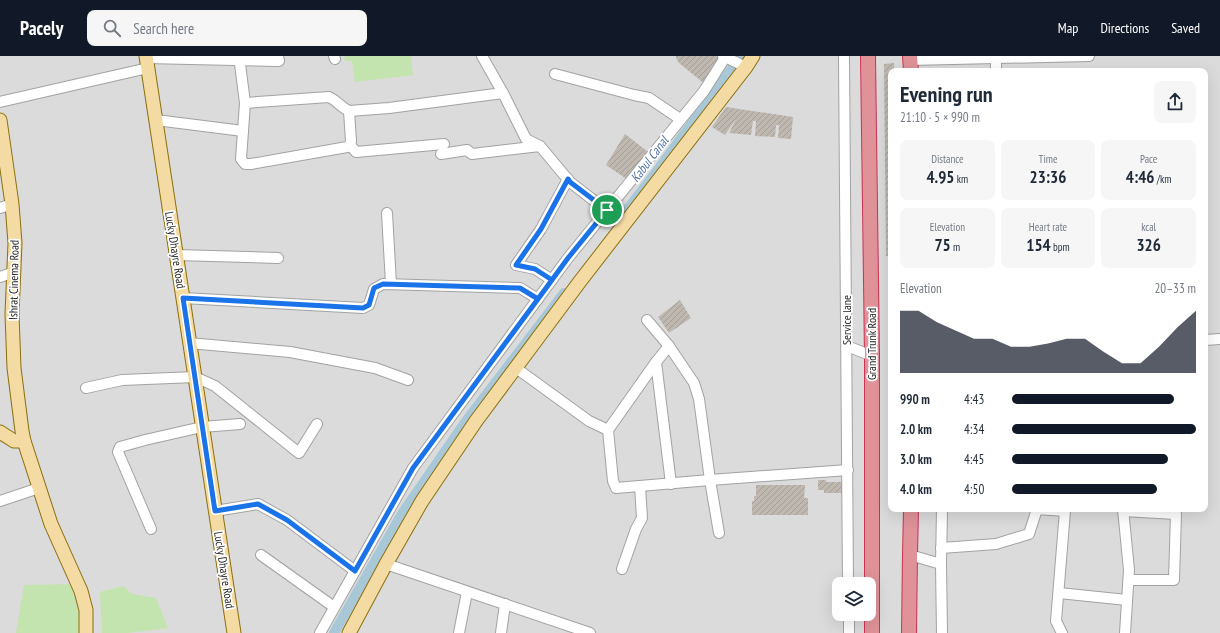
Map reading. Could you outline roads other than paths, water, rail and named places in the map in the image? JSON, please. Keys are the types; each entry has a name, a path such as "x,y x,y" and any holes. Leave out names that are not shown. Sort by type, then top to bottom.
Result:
{"highway":[{"name":"Grand Trunk Road","path":"868,56 872,356 872,633"},
{"path":"910,633 911,512"}],"main road":[{"name":"Lucky Dhayre Road","path":"147,61 234,633"},
{"path":"349,633 422,501 476,421 581,280 748,63"},
{"name":"Ishrat Cinema Road","path":"0,120 6,206 15,243 12,314 14,368 24,441 51,524 81,591 86,610 86,633"},
{"path":"0,432 14,441 24,441"}],"street":[{"path":"0,102 147,61 240,58 278,61 278,56"},
{"path":"482,56 503,93 526,140 540,146 570,182 624,224"},
{"name":"Service lane","path":"844,56 848,577"},
{"path":"910,62 942,58 1089,56"},
{"path":"320,633 413,468 568,258 608,211 680,119 704,91 726,57 748,63"},
{"path":"240,58 245,103 241,159 245,164 347,147 350,145"},
{"path":"941,68 942,58"},
{"path":"555,74 649,98 680,119"},
{"path":"245,103 329,97 335,99 343,109 349,111 389,108 503,93"},
{"path":"349,111 350,145 356,152 444,144"},
{"path":"156,120 243,131"},
{"path":"441,154 467,150 472,154 540,146"},
{"path":"552,280 535,269 516,265 541,229 568,179"},
{"path":"387,213 391,284"},
{"path":"176,256 278,258"},
{"path":"0,277 14,272"},
{"path":"183,298 363,308 369,305 374,288 383,284 391,284 520,288 538,299"},
{"path":"647,320 669,346 694,383 699,399 719,533"},
{"path":"1208,340 1220,339"},
{"path":"190,343 290,352 375,368 408,380"},
{"path":"669,346 608,430 613,480 616,488 848,470"},
{"path":"847,346 872,356"},
{"path":"656,362 671,484"},
{"path":"516,368 589,421 608,430"},
{"path":"86,388 122,380 195,377 215,386 299,453 316,424"},
{"path":"151,529 118,452 120,447 202,427 240,424"},
{"path":"622,569 636,529 642,518 640,486"},
{"path":"0,501 39,488"},
{"path":"215,511 258,504 287,520 355,571"},
{"path":"942,512 942,633"},
{"path":"941,548 996,544 1029,534 1036,512"},
{"path":"1062,633 1056,621 1065,512"},
{"path":"1123,512 1129,570 1125,633"},
{"path":"1129,580 1174,580 1176,514 1150,512"},
{"path":"261,555 334,607"},
{"path":"910,555 941,564"},
{"path":"386,564 590,633"},
{"path":"459,633 467,592"},
{"path":"1059,593 1128,600"},
{"path":"501,633 505,604"},
{"path":"849,621 849,633"}],"waterway":[{"name":"Kabul Canal","path":"617,223 741,56"},
{"name":"Kabul Canal","path":"334,633 403,512 466,421 564,293"}]}
